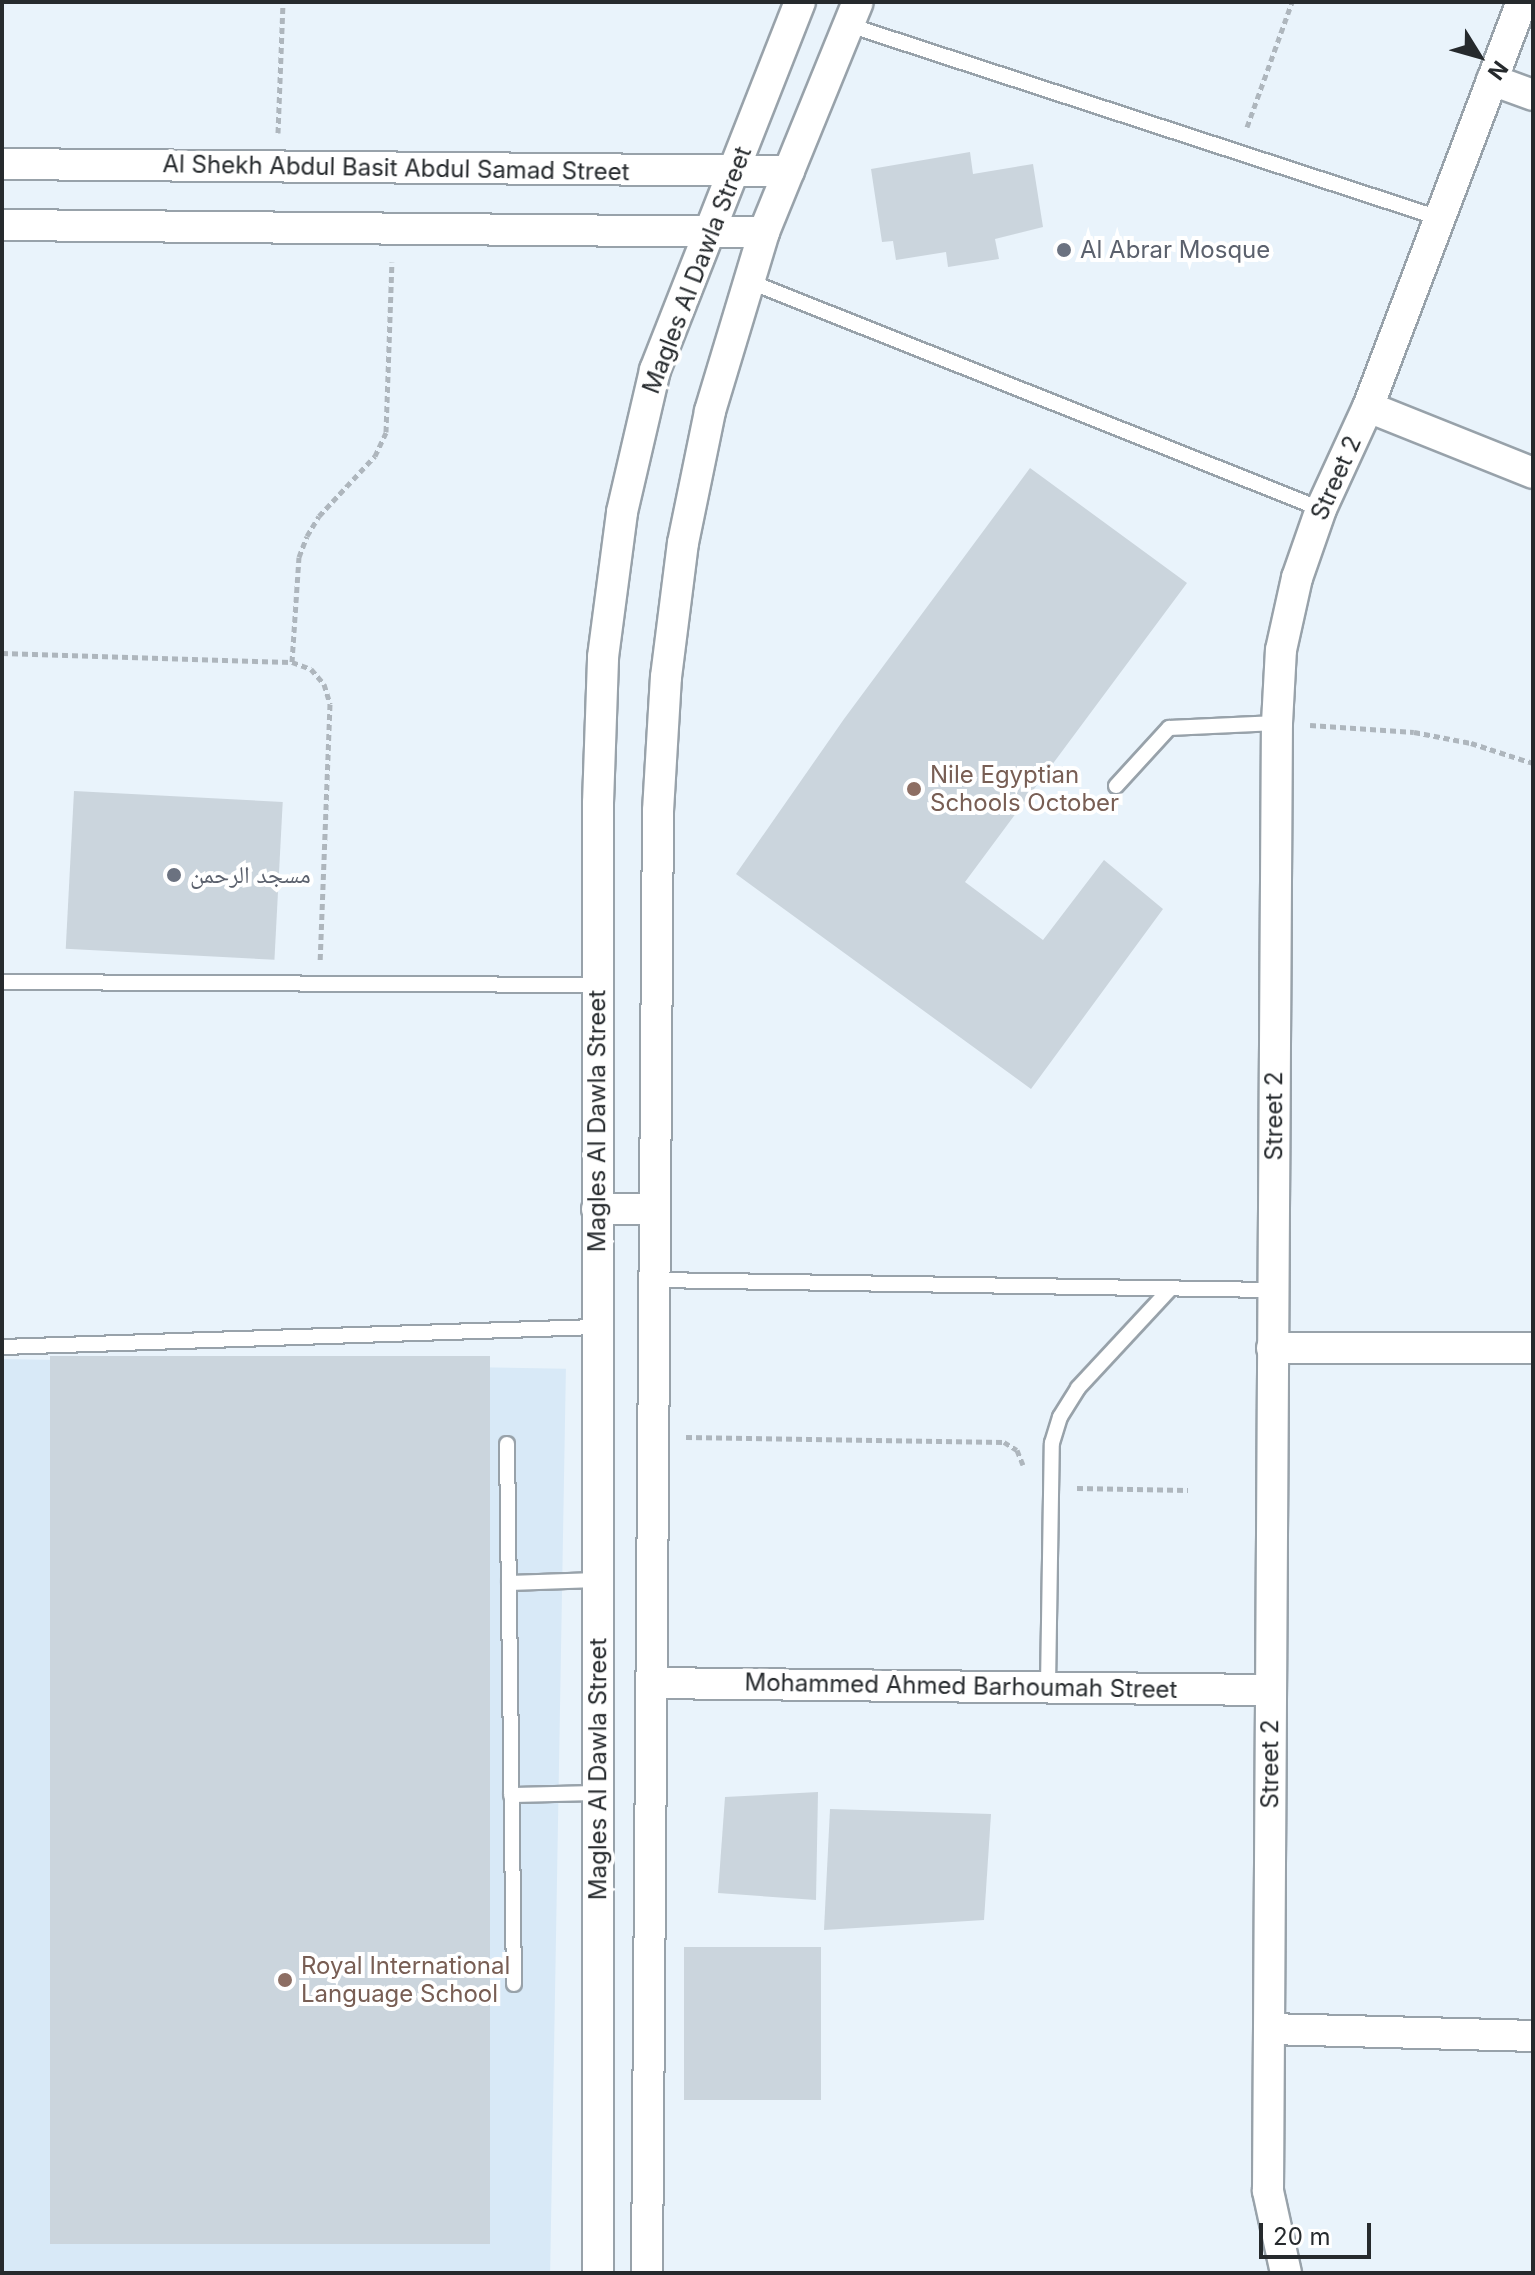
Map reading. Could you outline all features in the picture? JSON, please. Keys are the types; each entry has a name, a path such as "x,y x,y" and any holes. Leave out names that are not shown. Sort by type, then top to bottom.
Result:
{"street":[{"name":"Magles Al Dawla Street","path":"598,2273 597,985 603,657 622,512 655,370 800,2"},
{"name":"Street 2","path":"1286,2273 1268,2191 1277,723 1281,650 1297,578 1321,509 1368,407 1522,2"},
{"name":"Magles Al Dawla Street","path":"647,2273 658,811 666,677 683,543 710,411 764,232 853,14"},
{"path":"1492,80 1533,95"},
{"name":"Al Shekh Abdul Basit Abdul Samad Street","path":"2,164 789,171"},
{"path":"2,225 764,232"},
{"path":"1368,407 1533,473"},
{"path":"597,1209 655,1209"},
{"path":"1272,1348 1533,1348"},
{"name":"Mohammed Ahmed Barhoumah Street","path":"651,1683 1271,1690"},
{"path":"1269,2029 1533,2036"}],"lane":[{"path":"853,14 1238,151 1439,218"},
{"path":"747,281 1321,509"},
{"path":"1116,786 1169,728 1277,723"},
{"path":"2,982 597,985"},
{"path":"655,1280 1273,1290"},
{"path":"1048,1686 1052,1443 1060,1417 1078,1388 1170,1289"},
{"path":"2,1347 597,1327"},
{"path":"507,1444 514,1984"},
{"path":"509,1583 597,1580"},
{"path":"511,1795 598,1793"}],"path":[{"path":"277,167 283,2"},
{"path":"1238,151 1292,2"},
{"path":"292,662 299,557 307,536 319,516 375,456 386,432 393,229"},
{"path":"2,653 292,662 311,669 324,684 330,704 319,984"},
{"path":"1277,723 1414,732 1471,743 1533,763"},
{"path":"654,1436 1004,1442 1017,1450 1023,1463 1023,1479"},
{"path":"1052,1488 1188,1490"}],"shaded area":[{"name":"Royal International Language School","path":"2,1359 566,1369 550,2273 2,2273"}],"building":[{"name":"Al Abrar Mosque","path":"970,152 973,174 1033,164 1043,227 995,239 999,259 948,267 946,252 896,260 893,241 882,242 871,169"},
{"name":"Nile Egyptian Schools October","path":"1030,468 1187,583 965,882 1043,940 1104,860 1163,909 1031,1089 736,874 844,719"},
{"name":"مسجد الرحمن","path":"74,791 283,802 274,960 66,949"},
{"name":"Royal International Language School","path":"50,1356 490,1356 490,2244 50,2244"},
{"path":"818,1792 816,1900 718,1893 725,1797"},
{"path":"830,1809 991,1814 984,1920 824,1930"},
{"path":"684,1947 821,1947 821,2100 684,2100"}],"place":[{"name":"Al Abrar Mosque","path":"1064,250"},
{"name":"Nile Egyptian Schools October","path":"914,789"},
{"name":"مسجد الرحمن","path":"174,875"},
{"name":"Royal International Language School","path":"285,1980"}]}
